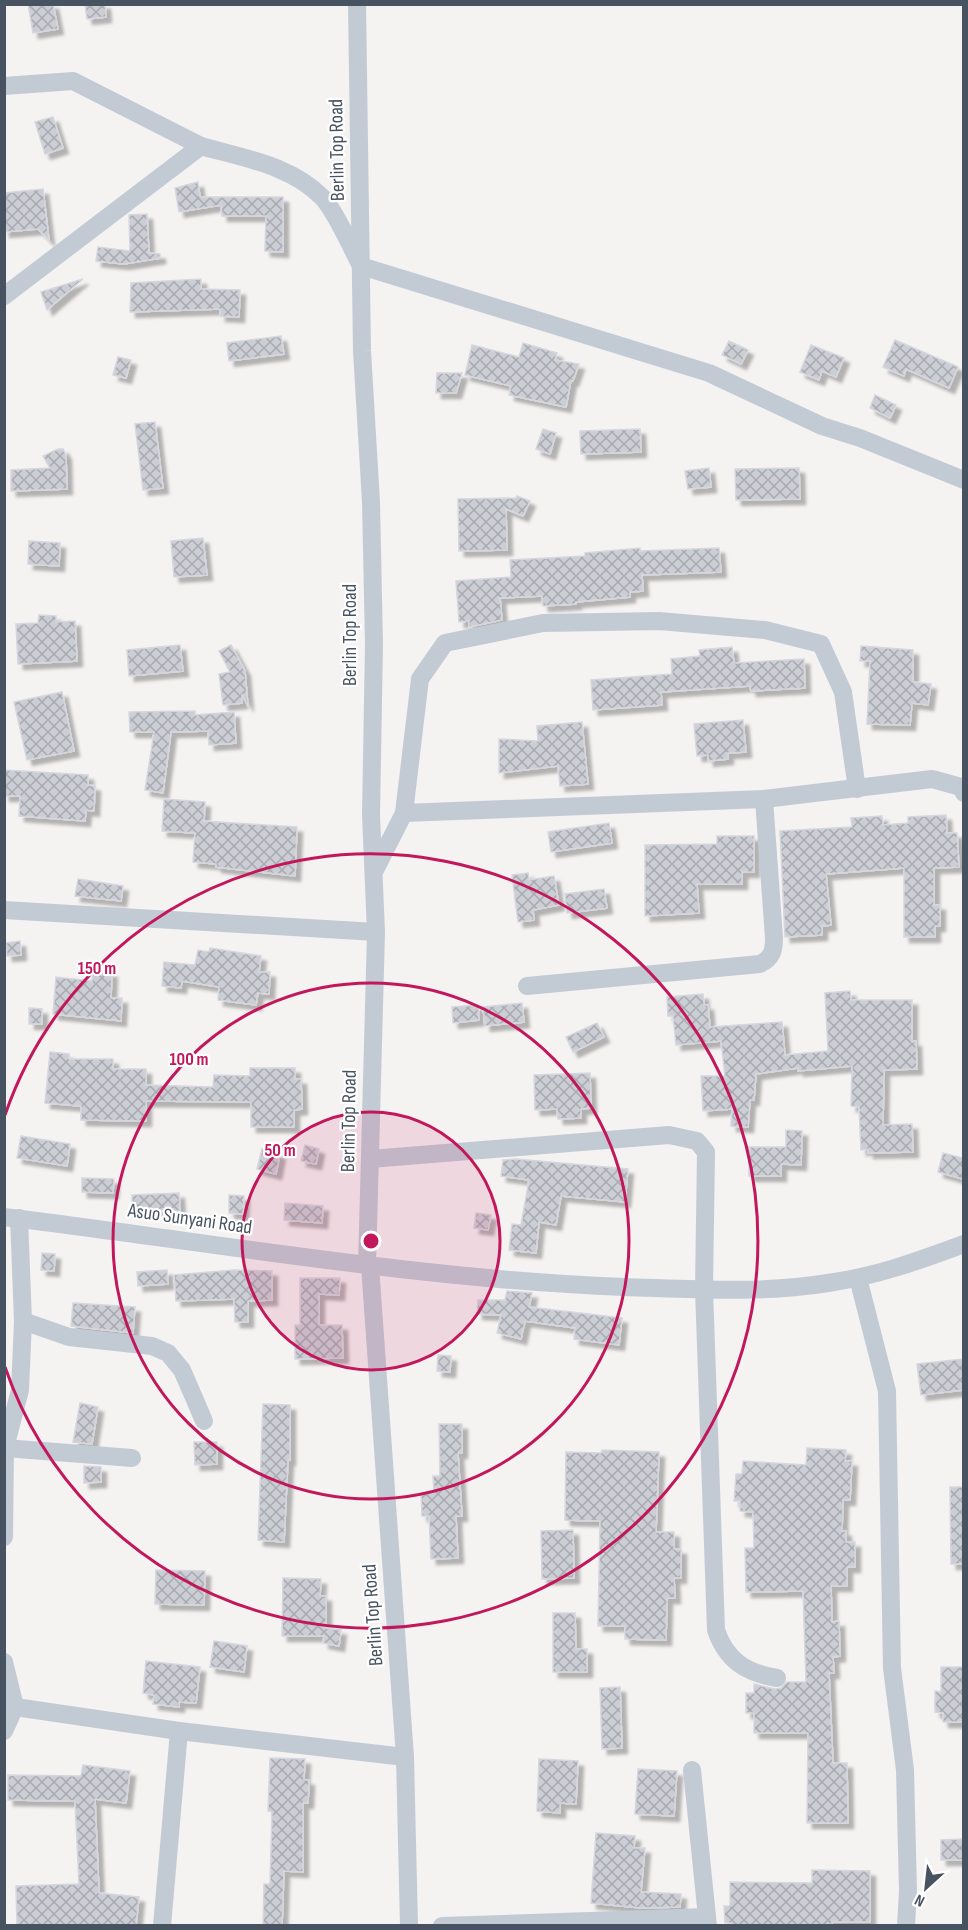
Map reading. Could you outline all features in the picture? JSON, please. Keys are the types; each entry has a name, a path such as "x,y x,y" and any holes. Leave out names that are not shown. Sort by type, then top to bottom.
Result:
{"street":[{"name":"Berlin Top Road","path":"357,4 361,266 374,644 371,815 376,932 369,1266 405,1757 409,1926"},
{"path":"4,86 73,81 201,146 251,159 301,180 324,199 361,266 709,373 822,426 860,438 963,480"},
{"path":"4,296 201,146"},
{"path":"374,873 404,813 420,679 445,643 543,623 659,621 765,630 821,644 843,692 857,789"},
{"path":"404,813 764,799 932,779 961,787 963,793"},
{"path":"527,986 760,963 768,960 774,951 774,938 764,799"},
{"path":"4,910 376,932"},
{"path":"370,1159 669,1135 697,1141 706,1152 704,1289 716,1630 721,1645 742,1668 758,1675 777,1678"},
{"path":"4,1537 5,1448 20,1390 23,1321 12,1218"},
{"name":"Asuo Sunyani Road","path":"12,1218 369,1266 542,1284 704,1289 803,1286 858,1278 894,1270 963,1246"},
{"path":"858,1278 887,1391 892,1668 905,1770 908,1891 906,1926"},
{"path":"23,1321 69,1337 152,1346 168,1353 182,1370 204,1420"},
{"path":"5,1448 132,1458"},
{"path":"4,1662 15,1707 4,1731"},
{"path":"15,1707 179,1731 405,1757"},
{"path":"162,1926 179,1731"},
{"path":"442,1926 708,1922 692,1770"}],"building":[{"path":"28,4 53,4 58,29 33,33"},
{"path":"85,4 105,4 106,17 87,19"},
{"path":"53,117 63,148 45,154 35,122"},
{"path":"198,182 200,197 283,197 283,252 265,251 266,216 222,216 221,205 179,212 175,188"},
{"path":"43,189 49,240 38,229 4,232 4,193"},
{"path":"147,214 149,253 160,254 160,258 124,264 96,261 98,247 130,251 129,215"},
{"path":"83,279 47,310 41,292"},
{"path":"201,279 201,289 240,290 239,317 220,316 220,309 130,312 131,283"},
{"path":"281,336 284,354 229,361 227,343"},
{"path":"895,340 958,367 949,388 906,369 904,376 883,367"},
{"path":"729,341 748,350 741,364 722,355"},
{"path":"523,343 557,353 555,360 579,364 573,381 571,380 566,407 509,395 511,386 465,375 472,345 519,357"},
{"path":"811,345 844,358 836,377 822,371 819,380 800,372"},
{"path":"118,357 131,360 126,378 113,375"},
{"path":"437,373 462,373 456,393 436,393"},
{"path":"875,395 896,405 890,418 870,408"},
{"path":"155,422 163,488 143,490 135,424"},
{"path":"543,429 556,433 550,454 536,449"},
{"path":"640,429 641,452 581,454 580,431"},
{"path":"63,449 66,455 67,489 11,491 11,470 50,468 43,456"},
{"path":"709,468 711,487 688,489 685,471"},
{"path":"799,468 800,499 736,500 735,469"},
{"path":"517,496 530,501 523,516 506,509 507,550 459,551 458,499 516,498"},
{"path":"203,538 207,575 174,577 171,541"},
{"path":"29,541 60,543 59,566 28,564"},
{"path":"640,548 640,551 719,548 721,572 642,575 643,591 630,592 630,597 576,602 576,604 543,606 542,596 500,598 502,620 469,627 469,621 459,622 456,581 511,577 510,560 585,556 585,553"},
{"path":"39,615 56,616 56,622 75,621 77,661 18,664 16,624 38,623"},
{"path":"180,645 183,671 129,676 127,650"},
{"path":"231,645 245,671 248,706 242,694 242,703 223,705 219,674 230,672 219,651"},
{"path":"861,646 913,650 913,682 931,684 928,705 912,703 910,725 867,724 870,661 860,661"},
{"path":"732,647 734,663 804,659 805,688 751,691 750,686 661,692 662,705 593,710 591,680 672,674 671,659 700,656 699,650"},
{"path":"62,692 74,751 27,760 14,702"},
{"path":"195,711 195,715 234,712 236,743 209,745 208,731 171,732 163,793 145,790 154,732 130,732 129,712"},
{"path":"743,720 746,752 728,753 728,759 708,761 708,755 697,756 694,724"},
{"path":"582,722 588,784 560,786 558,766 499,773 499,739 538,741 537,726"},
{"path":"4,770 88,775 88,785 95,786 94,811 86,810 85,821 19,816 20,796 4,796"},
{"path":"164,799 205,802 204,821 297,827 295,876 216,867 216,864 193,862 195,833 162,831"},
{"path":"946,815 947,833 957,833 959,867 934,868 934,905 940,905 940,926 935,926 935,937 904,937 904,868 826,874 831,925 822,926 822,935 785,937 780,831 852,827 851,818 882,816 883,825 908,823 908,817"},
{"path":"609,823 612,843 551,852 548,832"},
{"path":"717,836 754,836 754,872 742,872 742,884 697,884 699,913 645,916 645,845 717,844"},
{"path":"528,873 529,880 554,876 559,905 533,910 534,920 518,922 512,875"},
{"path":"78,879 123,886 121,901 75,896"},
{"path":"604,889 607,908 567,913 565,894"},
{"path":"20,941 21,955 7,956 6,943"},
{"path":"210,948 261,956 259,972 270,972 269,994 258,993 256,1005 218,1000 219,987 182,981 181,988 162,986 164,962 195,965 198,950 209,952"},
{"path":"93,971 112,972 111,998 122,998 121,1021 53,1014 56,977 92,981"},
{"path":"850,991 851,1000 912,1000 912,1042 916,1041 917,1069 884,1070 883,1125 912,1124 913,1152 868,1153 868,1149 861,1150 859,1107 851,1106 852,1066 798,1071 798,1068 756,1074 754,1100 750,1100 748,1127 731,1126 732,1109 703,1111 701,1076 725,1076 721,1041 676,1045 673,1016 668,1016 667,997 703,994 704,1005 708,1005 710,1027 782,1022 785,1055 828,1051 825,993"},
{"path":"522,1003 524,1022 485,1026 483,1007"},
{"path":"478,1005 479,1020 453,1023 452,1007"},
{"path":"29,1008 42,1009 42,1024 29,1024"},
{"path":"597,1023 604,1037 573,1052 566,1037"},
{"path":"50,1052 69,1054 69,1059 113,1059 113,1069 146,1069 146,1085 213,1087 214,1075 250,1076 250,1068 295,1068 295,1079 301,1079 302,1109 294,1110 294,1127 251,1127 251,1102 146,1101 146,1121 81,1120 81,1106 45,1103"},
{"path":"590,1073 591,1108 581,1109 581,1118 558,1119 557,1109 535,1110 534,1075"},
{"path":"786,1130 802,1131 801,1165 781,1164 781,1176 749,1176 749,1147 786,1147"},
{"path":"21,1136 70,1144 67,1166 17,1158"},
{"path":"305,1145 319,1149 316,1164 301,1161"},
{"path":"262,1149 280,1154 276,1174 257,1169"},
{"path":"943,1153 963,1158 963,1179 938,1172"},
{"path":"516,1159 628,1169 625,1202 561,1196 556,1225 539,1222 536,1253 509,1250 512,1224 521,1225 529,1180 501,1176 503,1160"},
{"path":"82,1178 114,1179 113,1193 82,1192"},
{"path":"179,1193 180,1211 132,1211 132,1195"},
{"path":"229,1195 244,1196 243,1214 229,1213"},
{"path":"285,1203 323,1206 322,1223 284,1220"},
{"path":"476,1213 491,1215 488,1230 474,1228"},
{"path":"42,1253 55,1254 54,1271 41,1270"},
{"path":"167,1270 168,1284 138,1286 137,1272"},
{"path":"234,1270 272,1271 272,1300 248,1301 248,1322 235,1322 234,1299 176,1301 174,1275"},
{"path":"300,1278 340,1278 339,1295 319,1294 319,1325 342,1325 343,1358 295,1359 295,1325 300,1325"},
{"path":"507,1291 532,1293 529,1307 622,1318 619,1345 574,1339 575,1328 525,1321 521,1339 497,1333 501,1315 477,1314 478,1300 505,1300"},
{"path":"73,1303 135,1307 133,1333 71,1326"},
{"path":"438,1355 451,1356 450,1372 437,1371"},
{"path":"963,1359 963,1390 921,1395 917,1364"},
{"path":"80,1403 98,1407 92,1444 73,1442"},
{"path":"263,1404 290,1405 290,1460 288,1460 284,1542 258,1540"},
{"path":"439,1424 462,1424 462,1453 458,1453 462,1516 456,1516 458,1558 431,1559 429,1516 422,1516 421,1493 434,1493 433,1476 440,1476"},
{"path":"194,1442 217,1442 217,1464 195,1465"},
{"path":"807,1448 846,1450 845,1461 852,1461 850,1500 843,1500 842,1531 846,1531 846,1542 855,1542 855,1567 847,1567 847,1586 831,1586 832,1622 839,1621 840,1656 833,1657 834,1673 829,1673 833,1763 847,1763 848,1823 807,1823 808,1733 754,1733 754,1713 746,1713 746,1693 754,1693 754,1684 775,1689 781,1688 787,1682 806,1682 803,1591 746,1592 745,1548 754,1548 753,1512 740,1511 740,1501 734,1501 736,1474 742,1474 743,1461 806,1465"},
{"path":"602,1450 659,1452 656,1532 674,1532 674,1549 681,1549 681,1578 674,1578 675,1598 667,1598 666,1640 625,1639 625,1626 598,1626 600,1521 565,1520 566,1452 601,1453"},
{"path":"84,1466 101,1467 101,1482 84,1483"},
{"path":"950,1487 963,1487 963,1564 951,1564"},
{"path":"573,1530 574,1578 542,1579 541,1531"},
{"path":"156,1570 205,1571 204,1605 155,1604"},
{"path":"283,1578 321,1579 320,1596 326,1596 326,1628 341,1630 339,1646 323,1643 324,1636 282,1636"},
{"path":"553,1613 575,1613 576,1649 587,1649 587,1672 553,1672"},
{"path":"214,1641 247,1646 244,1672 210,1667"},
{"path":"146,1661 200,1667 196,1703 179,1702 179,1707 153,1704 154,1695 143,1693"},
{"path":"941,1667 963,1667 963,1722 943,1722 943,1713 935,1712 935,1691 941,1692"},
{"path":"620,1687 622,1748 602,1749 600,1688"},
{"path":"270,1758 305,1759 304,1780 309,1780 308,1803 303,1803 303,1872 284,1871 282,1926 263,1926 264,1884 270,1884 272,1812 268,1811"},
{"path":"539,1759 578,1761 576,1804 560,1803 560,1813 537,1811"},
{"path":"83,1765 130,1771 126,1803 95,1799 99,1893 139,1897 136,1926 17,1926 16,1886 79,1884 75,1801 8,1800 8,1775 81,1776"},
{"path":"638,1769 677,1771 674,1816 635,1814"},
{"path":"596,1833 635,1836 634,1848 645,1848 641,1892 681,1894 680,1907 641,1908 591,1903"},
{"path":"963,1839 963,1860 941,1860 941,1840"},
{"path":"812,1870 870,1871 870,1922 832,1922 832,1926 731,1926 731,1923 725,1923 724,1906 730,1906 730,1882 812,1883"}]}
